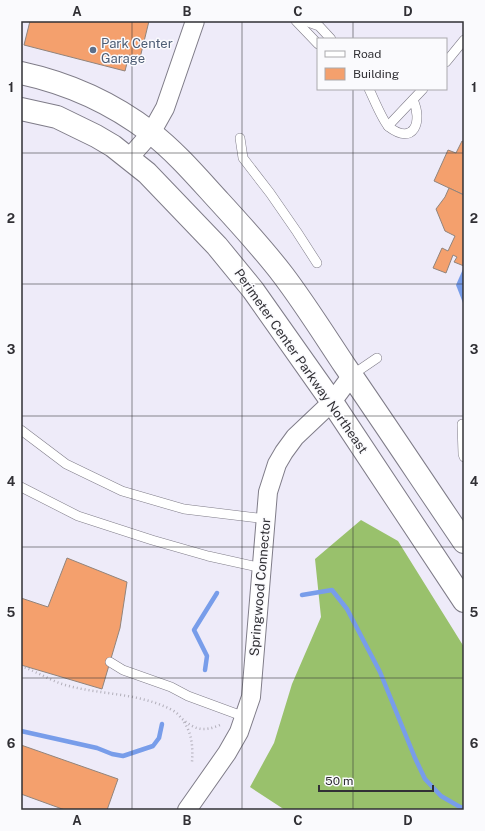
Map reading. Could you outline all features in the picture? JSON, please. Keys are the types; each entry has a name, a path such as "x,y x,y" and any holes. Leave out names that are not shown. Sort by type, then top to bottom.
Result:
{"main road":[{"path":"21,73 48,80 88,95 121,113 151,133 180,159 246,230 284,276 464,542"},
{"name":"Perimeter Center Parkway Northeast","path":"21,109 57,117 77,126 96,136 129,158 163,189 217,246 248,284 332,402 464,601"}],"street":[{"path":"129,158 151,133 165,108 195,21"},
{"name":"Springwood Connector","path":"187,810 228,753 239,732 251,697 268,492 277,464 295,437 332,402 352,375"}],"lane":[{"path":"296,21 317,43"},
{"path":"306,21 319,26 330,38"},
{"path":"447,61 464,40"},
{"path":"370,90 388,126 402,134 412,132 415,128 418,118 416,106 413,100"},
{"path":"388,126 423,90"},
{"path":"240,138 243,158 278,205 317,263"},
{"path":"352,375 377,358"},
{"path":"462,424 464,457"},
{"path":"21,430 66,464 122,491 184,509 266,519"},
{"path":"21,487 78,516 208,556 262,568"},
{"path":"110,662 123,670 245,717"}],"path":[{"path":"21,666 68,686 89,691 124,695 148,701 173,710 183,720 200,729 206,730 220,725"},
{"path":"183,720 188,729 192,742 192,762"}],"green space":[{"path":"361,520 398,541 464,647 464,810 285,810 250,787 274,743 292,684 321,617 315,559"}],"water":[{"path":"463,269 464,302 463,303 456,285"}],"building":[{"name":"Park Center Garage","path":"30,21 149,21 140,58 129,55 125,71 24,45"},
{"path":"462,141 464,142 464,195 434,181 448,150 456,153"},
{"path":"449,188 464,195 464,266 454,262 457,257 453,255 446,273 433,268 442,248 448,251 455,236 445,231 436,209 445,197"},
{"path":"67,558 127,582 120,628 102,689 21,665 21,598 48,607"},
{"path":"21,745 118,779 107,810 65,810 21,794"}],"waterway":[{"path":"302,595 332,590 347,609 380,672 425,779 441,796 464,808"},
{"path":"205,670 207,656 194,630 217,593"},
{"path":"21,731 97,748 112,754 123,756 153,746 159,738 162,724"}],"place":[{"name":"Park Center Garage","path":"93,50"}]}
